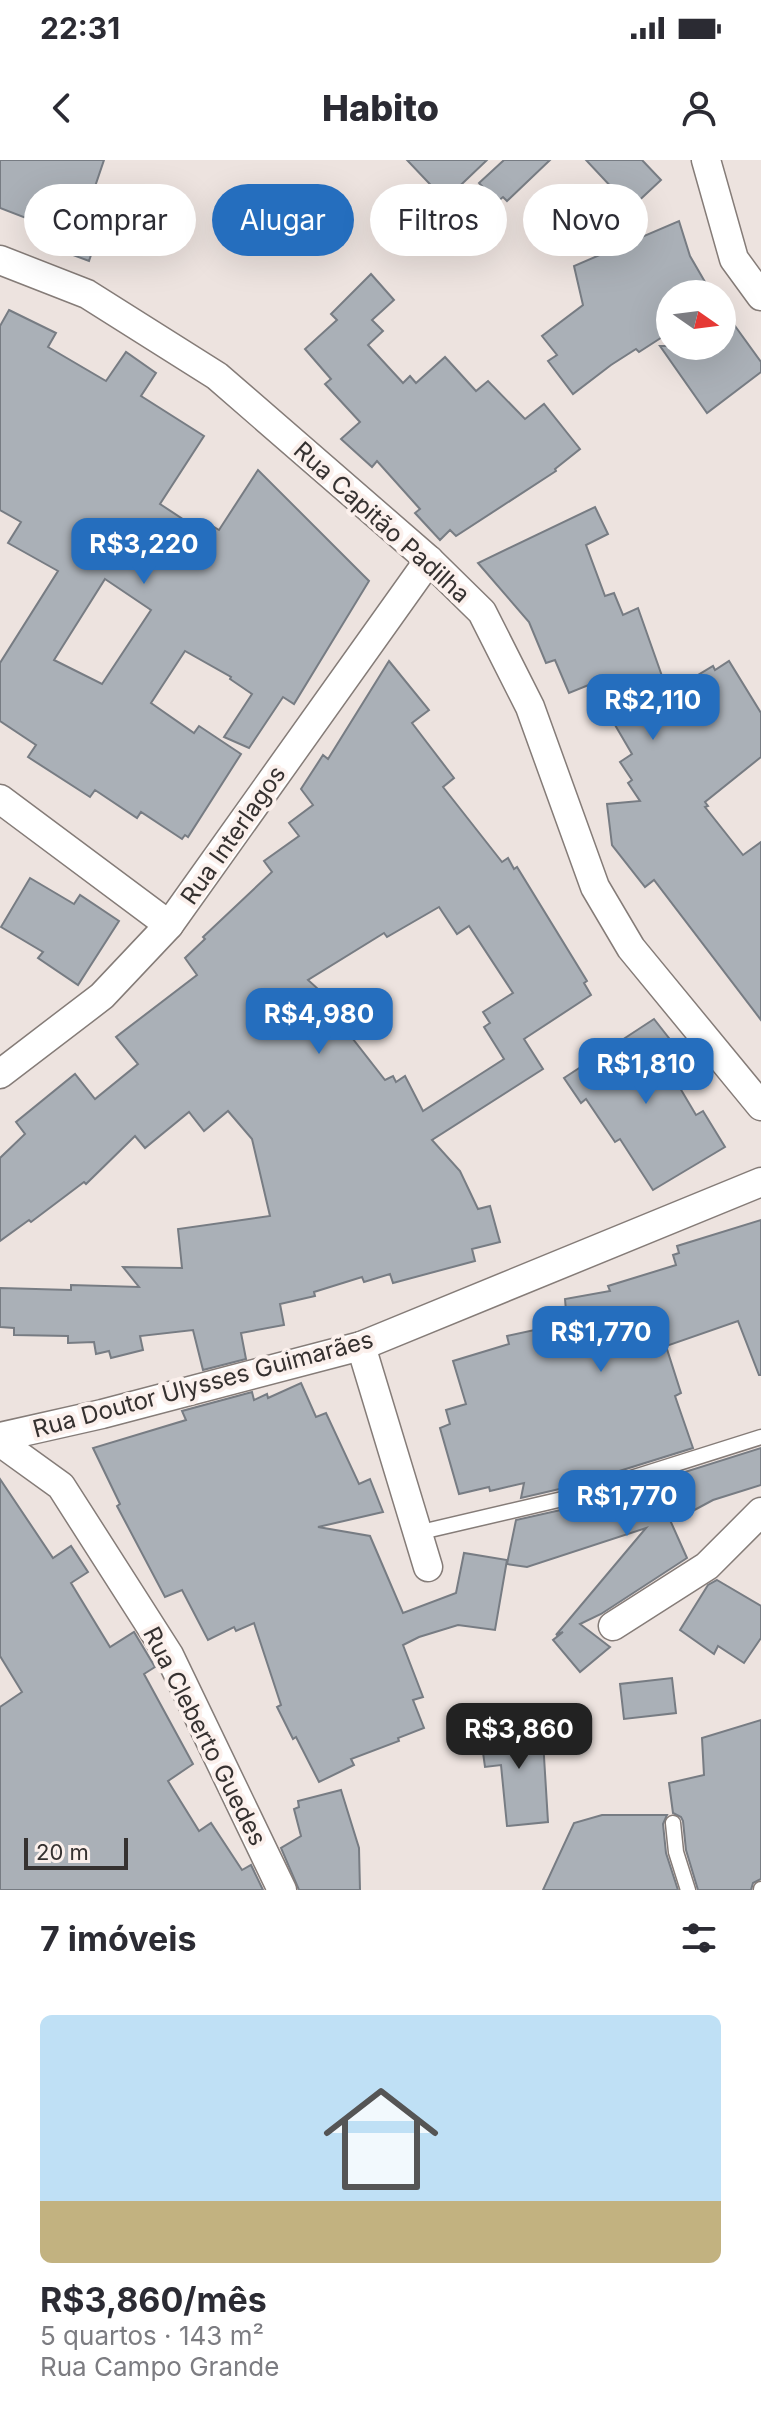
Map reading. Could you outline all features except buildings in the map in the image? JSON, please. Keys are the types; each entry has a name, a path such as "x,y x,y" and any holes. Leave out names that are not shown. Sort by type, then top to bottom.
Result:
{"street":[{"path":"706,160 734,259 761,296"},
{"name":"Rua Capitão Padilha","path":"0,260 87,294 217,376 429,560 482,612 530,707 595,887 631,948 761,1106"},
{"name":"Rua Interlagos","path":"0,1074 102,996 169,925 429,560"},
{"path":"0,799 169,925"},
{"name":"Rua Doutor Ulysses Guimarães","path":"0,1439 361,1346 761,1182"},
{"path":"361,1346 428,1567"},
{"name":"Rua Cleberto Guedes","path":"0,1439 61,1486 169,1655 282,1890"},
{"path":"613,1626 707,1566 761,1512"}],"lane":[{"path":"417,1533 571,1497 761,1437"},
{"path":"673,1823 676,1852 688,1890"}]}
